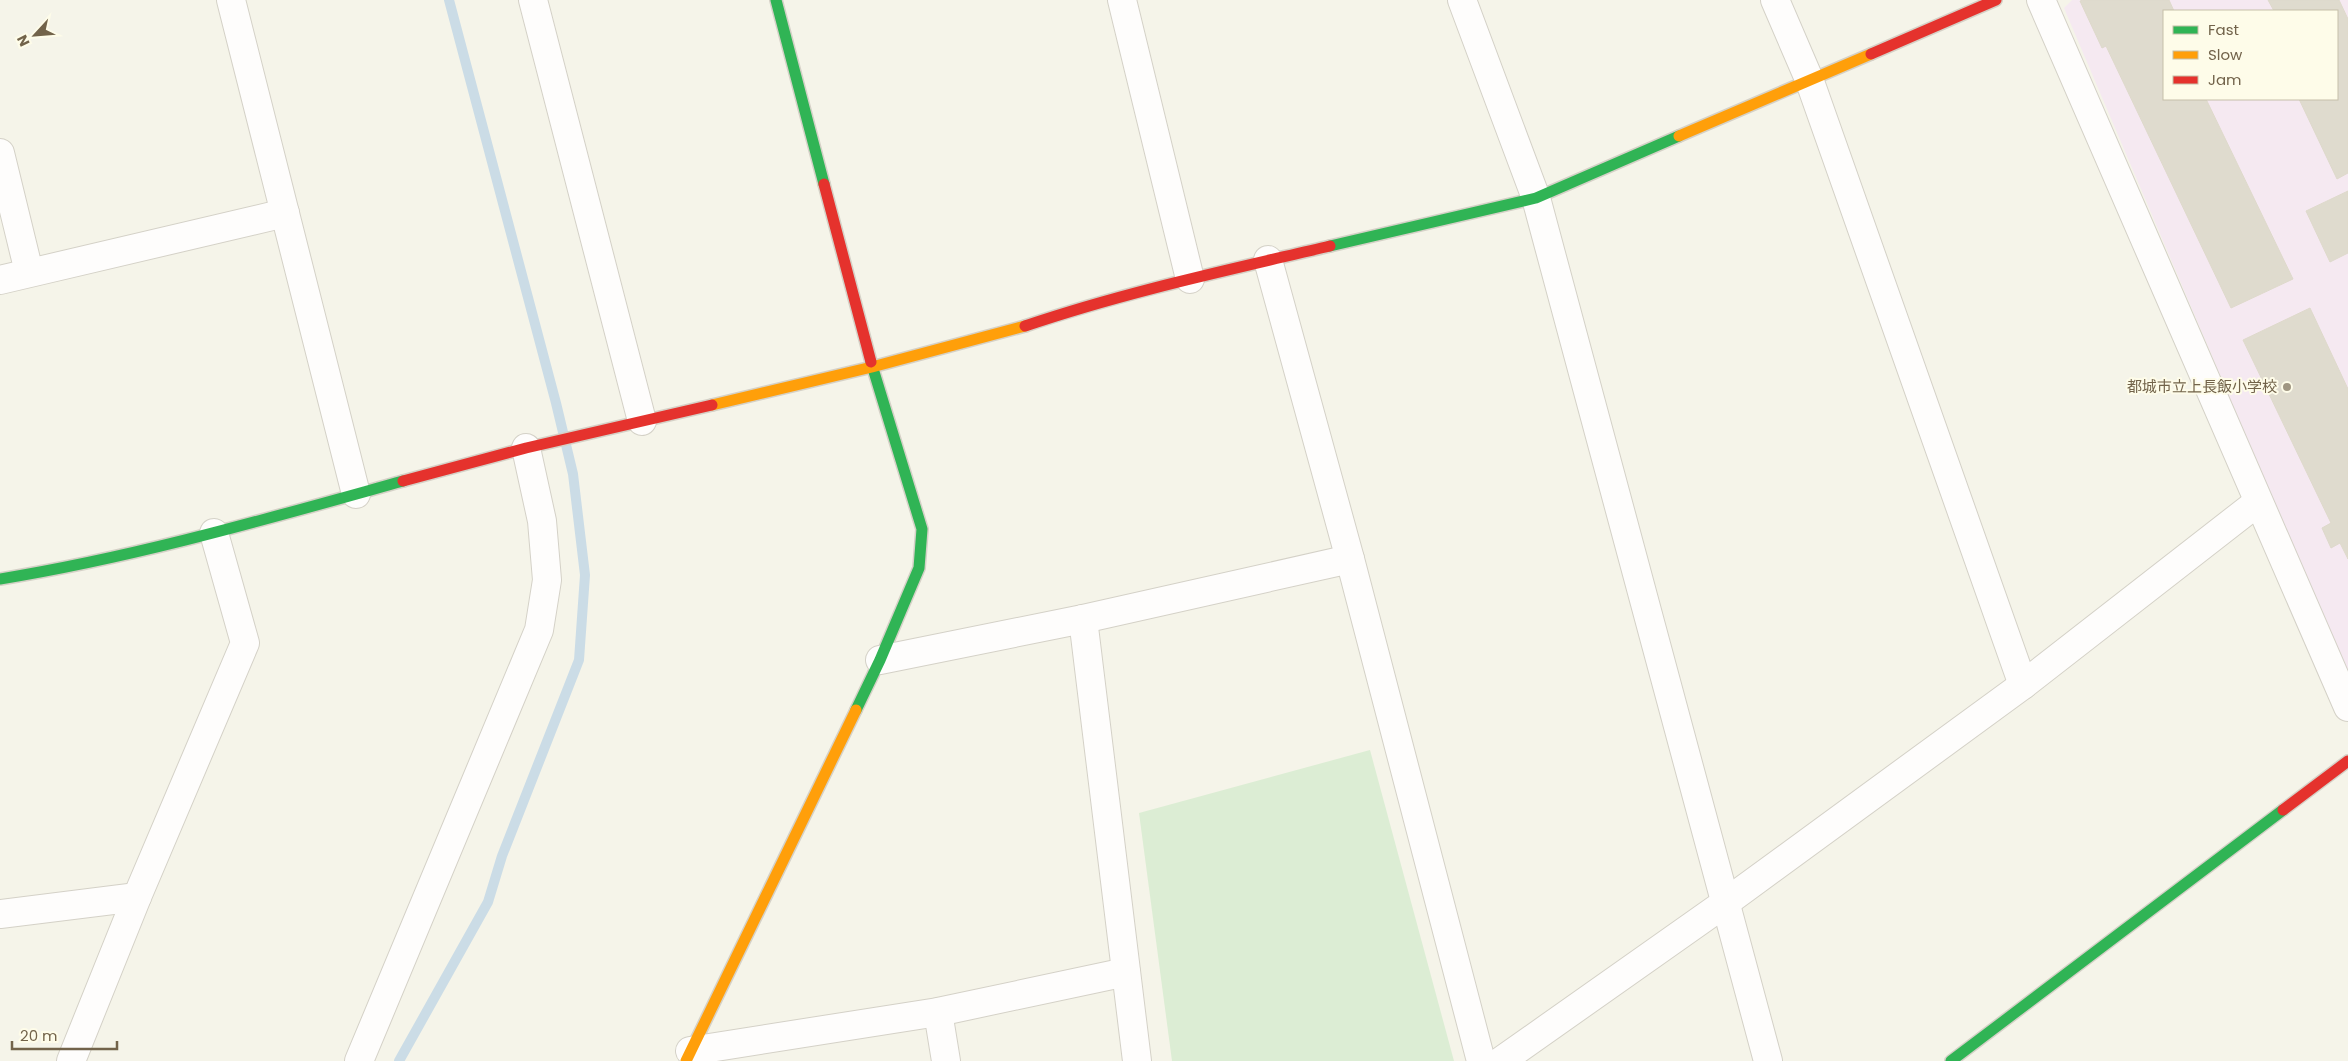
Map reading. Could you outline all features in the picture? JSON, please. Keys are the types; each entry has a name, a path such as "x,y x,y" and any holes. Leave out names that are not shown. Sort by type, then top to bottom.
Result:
{"street":[{"path":"230,0 356,494"},
{"path":"533,0 642,421"},
{"path":"688,1056 880,660 919,568 922,529 872,367 776,0"},
{"path":"1122,0 1190,279"},
{"path":"1462,0 1536,198 1768,1061"},
{"path":"1775,0 1809,79 2023,685"},
{"path":"0,579 38,573 214,533 526,448 872,367 1024,326 1072,310 1190,279 1536,198 1996,0"},
{"path":"2041,0 2348,707"},
{"path":"0,153 29,272"},
{"path":"0,280 285,213"},
{"path":"1268,260 1350,559 1481,1061"},
{"path":"359,1061 539,630 547,580 542,521 526,448"},
{"path":"1501,1061 1725,903 2023,685 2258,502"},
{"path":"71,1061 137,897 245,643 214,533"},
{"path":"880,660 1083,619 1350,559"},
{"path":"1083,619 1137,1061"},
{"path":"1951,1061 2348,761"},
{"path":"0,914 137,897"},
{"path":"688,1056 938,1012 1126,972"},
{"path":"938,1012 946,1061"}],"shaded area":[{"name":"都城市立上長飯小学校","path":"2072,0 2348,0 2348,676 2064,8"}],"green space":[{"path":"1370,750 1454,1061 1172,1061 1139,813"}],"building":[{"path":"2169,0 2174,10 2163,10 2163,100 2206,100 2293,279 2231,308 2106,46 2102,48 2080,1"},
{"path":"2268,0 2339,0 2348,19 2348,173 2337,179 2299,100 2338,100 2338,10 2273,10"},
{"path":"2348,191 2348,253 2330,262 2306,211"},
{"path":"2310,308 2348,389 2348,559 2340,543 2331,548 2322,528 2331,523 2243,340"}],"waterway":[{"path":"399,1061 488,902 502,856 579,660 585,575 573,474 556,403 449,0"}],"traffic: fast":[{"path":"776,0 824,184"},
{"path":"1330,246 1536,198 1679,136"},
{"path":"856,710 880,660 919,568 922,529 871,362"},
{"path":"0,579 102,560 152,548 403,481"},
{"path":"1951,1061 2283,810"}],"traffic: slow":[{"path":"1679,136 1871,54"},
{"path":"712,405 872,367 1025,326"},
{"path":"686,1061 856,710"}],"traffic: jam":[{"path":"1871,54 1996,0"},
{"path":"824,184 871,362"},
{"path":"1025,326 1139,292 1330,246"},
{"path":"403,481 526,448 712,405"},
{"path":"2283,810 2348,761"}],"place":[{"name":"都城市立上長飯小学校","path":"2287,387"}]}
